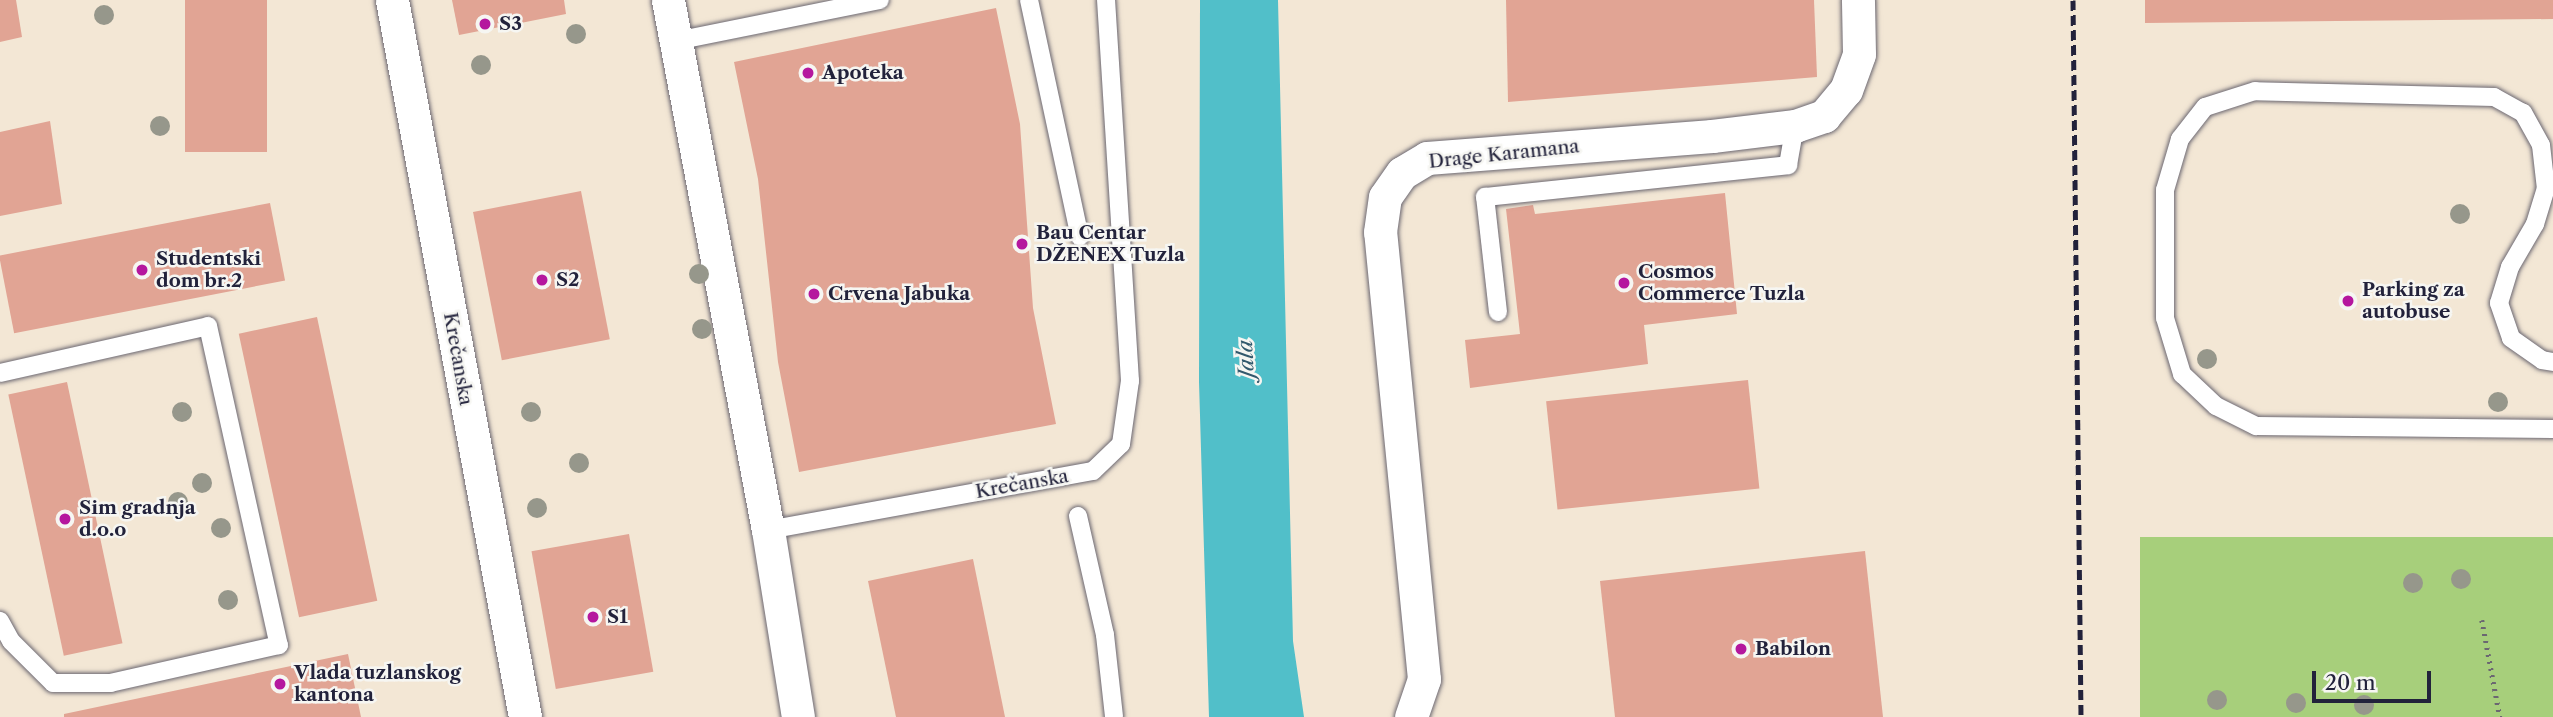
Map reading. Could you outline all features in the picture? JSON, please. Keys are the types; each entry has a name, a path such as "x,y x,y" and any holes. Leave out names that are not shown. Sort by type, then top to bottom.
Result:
{"street":[{"name":"Krečanska","path":"392,0 525,717"},
{"path":"668,0 768,530 797,717"},
{"name":"Drage Karamana","path":"1411,717 1424,679 1380,232 1385,197 1402,173 1427,158 1795,126 1824,116 1846,90 1859,54 1858,0"}],"lane":[{"path":"676,41 880,0"},
{"path":"1029,0 1080,237"},
{"name":"Krečanska","path":"768,530 1093,471 1121,444 1130,381 1106,0"},
{"path":"2553,362 2542,360 2511,338 2499,303 2510,267 2535,225 2546,189 2542,145 2523,113 2494,97 2255,91 2205,107 2180,139 2165,190 2165,318 2182,374 2216,406 2256,426 2553,429"},
{"path":"1498,312 1485,197 1787,165 1795,126"},
{"path":"0,373 208,326 279,645 111,683 53,683 10,641 0,621"},
{"path":"1079,516 1105,635 1114,717"}],"path":[{"path":"2483,620 2500,717"}],"green space":[{"path":"2140,537 2553,537 2553,717 2140,717"}],"water":[{"name":"Jala","path":"1200,0 1278,0 1293,641 1304,717 1209,717 1199,382"}],"building":[{"path":"0,0 16,0 22,37 0,42"},
{"path":"185,0 267,0 267,152 185,152"},
{"name":"S3","path":"452,0 564,0 566,14 459,35"},
{"path":"1506,0 1814,0 1817,77 1508,102"},
{"path":"2145,0 2553,0 2553,19 2145,23"},
{"path":"996,8 1020,124 1033,308 1056,424 799,472 778,362 758,179 734,62"},
{"path":"50,121 62,204 0,216 0,132"},
{"name":"S2","path":"581,191 610,339 502,360 473,212"},
{"name":"Cosmos Commerce Tuzla","path":"1725,193 1737,314 1644,325 1648,364 1470,388 1465,340 1520,334 1506,209 1533,205 1535,214"},
{"name":"Studentski dom br.2","path":"270,203 285,281 14,333 0,255"},
{"path":"317,317 377,601 299,617 239,334"},
{"path":"1748,380 1759,488 1558,510 1546,401"},
{"name":"Sim gradnja d.o.o","path":"67,382 123,643 64,656 8,394"},
{"name":"S1","path":"629,534 653,672 556,689 532,551"},
{"name":"Babilon","path":"1865,551 1883,717 1615,717 1600,581"},
{"path":"973,559 1005,717 896,717 868,581"},
{"name":"Vlada tuzlanskog kantona","path":"348,654 361,717 64,717 64,714"}],"railway":[{"path":"2073,0 2081,717"}],"place":[{"name":"S3","path":"485,24"},
{"name":"Apoteka","path":"808,73"},
{"name":"Bau Centar DŽENEX Tuzla","path":"1022,244"},
{"name":"Studentski dom br.2","path":"142,270"},
{"name":"S2","path":"542,280"},
{"name":"Cosmos Commerce Tuzla","path":"1624,283"},
{"name":"Crvena Jabuka","path":"814,294"},
{"name":"Parking za autobuse","path":"2348,301"},
{"name":"Sim gradnja d.o.o","path":"65,519"},
{"name":"S1","path":"593,617"},
{"name":"Babilon","path":"1741,649"},
{"name":"Vlada tuzlanskog kantona","path":"280,684"}]}
